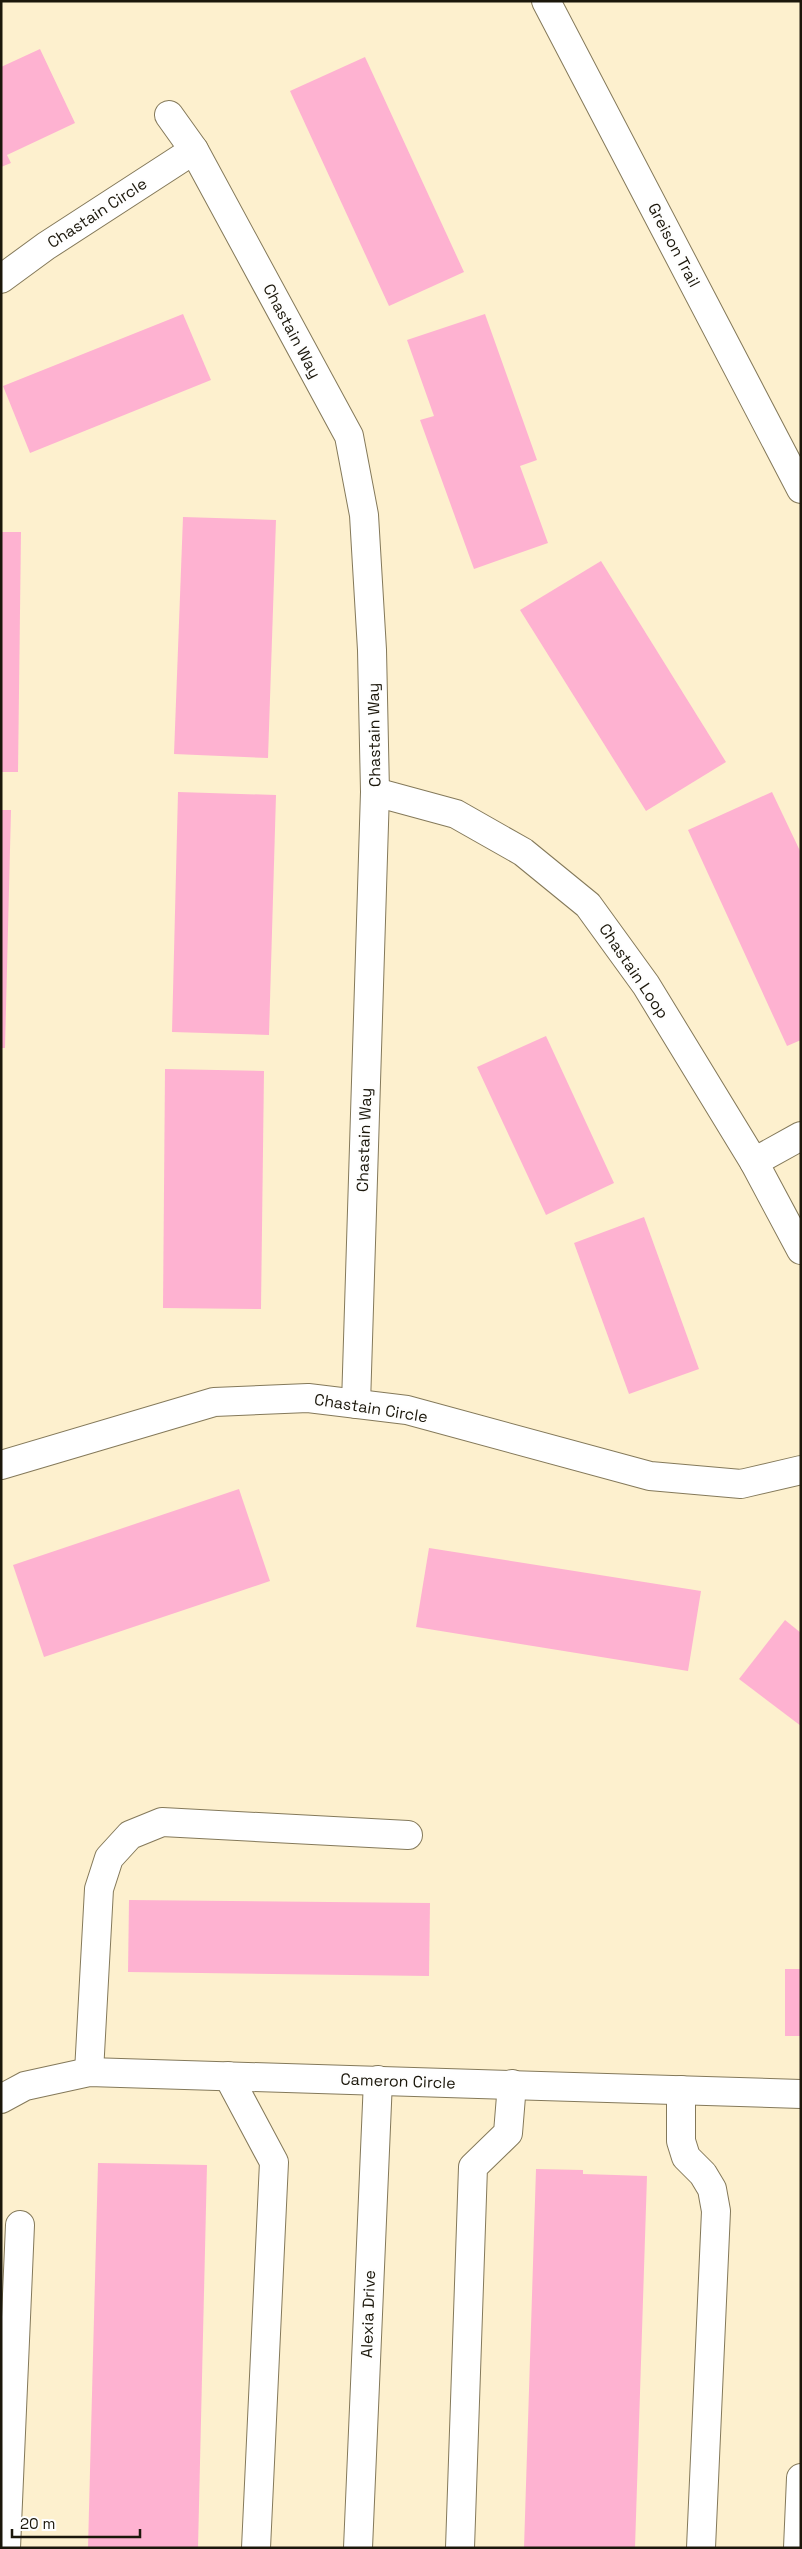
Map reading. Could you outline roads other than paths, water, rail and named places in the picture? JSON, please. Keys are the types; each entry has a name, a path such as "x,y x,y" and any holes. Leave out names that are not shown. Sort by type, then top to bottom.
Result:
{"street":[{"name":"Greison Trail","path":"546,1 801,489"},
{"name":"Chastain Way","path":"169,115 194,150 349,436 364,515 372,650 375,792 356,1404"},
{"name":"Chastain Circle","path":"1,279 46,246 194,150"},
{"name":"Chastain Loop","path":"375,792 456,814 522,852 588,905 646,985 754,1162 801,1250"},
{"path":"754,1162 801,1136"},
{"name":"Chastain Circle","path":"1,1465 214,1402 308,1398 407,1410 650,1476 741,1484 801,1470"},
{"path":"89,2072 99,1889 110,1858 130,1835 162,1822 408,1835"},
{"name":"Cameron Circle","path":"1,2099 24,2086 89,2072 801,2094"},
{"path":"228,2076 274,2162 256,2548"},
{"name":"Alexia Drive","path":"358,2548 378,2080"},
{"path":"460,2548 473,2167 508,2132 512,2084"},
{"path":"681,2090 681,2141 686,2157 703,2174 712,2189 716,2211 702,2548"},
{"path":"6,2548 6,2446 20,2225"},
{"path":"798,2548 801,2478"}]}
